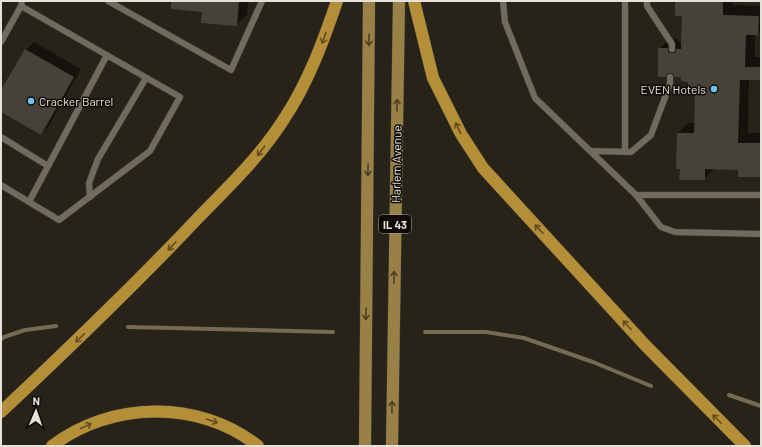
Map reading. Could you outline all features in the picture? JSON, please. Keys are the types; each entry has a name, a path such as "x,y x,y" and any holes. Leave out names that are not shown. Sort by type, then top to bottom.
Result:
{"highway":[{"path":"1,412 80,338 153,266 254,161 284,120 307,79 324,40 337,1"},
{"path":"414,1 434,78 461,134 483,168 645,345 745,446"},
{"path":"52,446 68,435 88,425 108,418 140,412 159,411 186,413 217,422 237,432 258,446"}],"main road":[{"name":"IL 43","path":"365,446 370,1"},
{"name":"Harlem Avenue","path":"392,446 399,1"}],"lane":[{"path":"108,1 231,70 262,1"},
{"path":"503,1 505,22 535,98 636,195 662,227 675,232 761,234"},
{"path":"625,1 625,152"},
{"path":"647,1 647,6 672,44 672,49"},
{"path":"1,42 21,4 180,97 150,151 59,220 1,184"},
{"path":"29,202 107,55"},
{"path":"591,152 631,152 651,134 670,84 670,77"},
{"path":"90,197 89,183 98,159 146,78"},
{"path":"1,137 48,166"},
{"path":"636,195 761,195"}],"building":[{"path":"171,1 239,1 237,26 201,23 202,12 171,9"},
{"name":"EVEN Hotels","path":"675,1 723,1 723,15 759,16 758,35 746,35 745,67 761,67 761,80 740,80 738,143 761,143 760,177 738,177 738,170 705,169 705,180 679,180 680,169 676,169 677,133 694,133 695,95 688,95 688,82 681,81 681,77 674,77 674,74 667,73 666,77 658,77 658,48 668,48 668,52 672,53 675,53 676,49 681,49 682,16 675,16"},
{"name":"Cracker Barrel","path":"25,49 74,77 41,135 1,112 1,90"}],"waterway":[{"path":"1,339 25,330 56,326"},
{"path":"128,327 333,332"},
{"path":"425,332 486,332 524,338 593,362 651,386"},
{"path":"729,395 761,406"}],"place":[{"name":"EVEN Hotels","path":"714,89"},
{"name":"Cracker Barrel","path":"31,101"}]}
